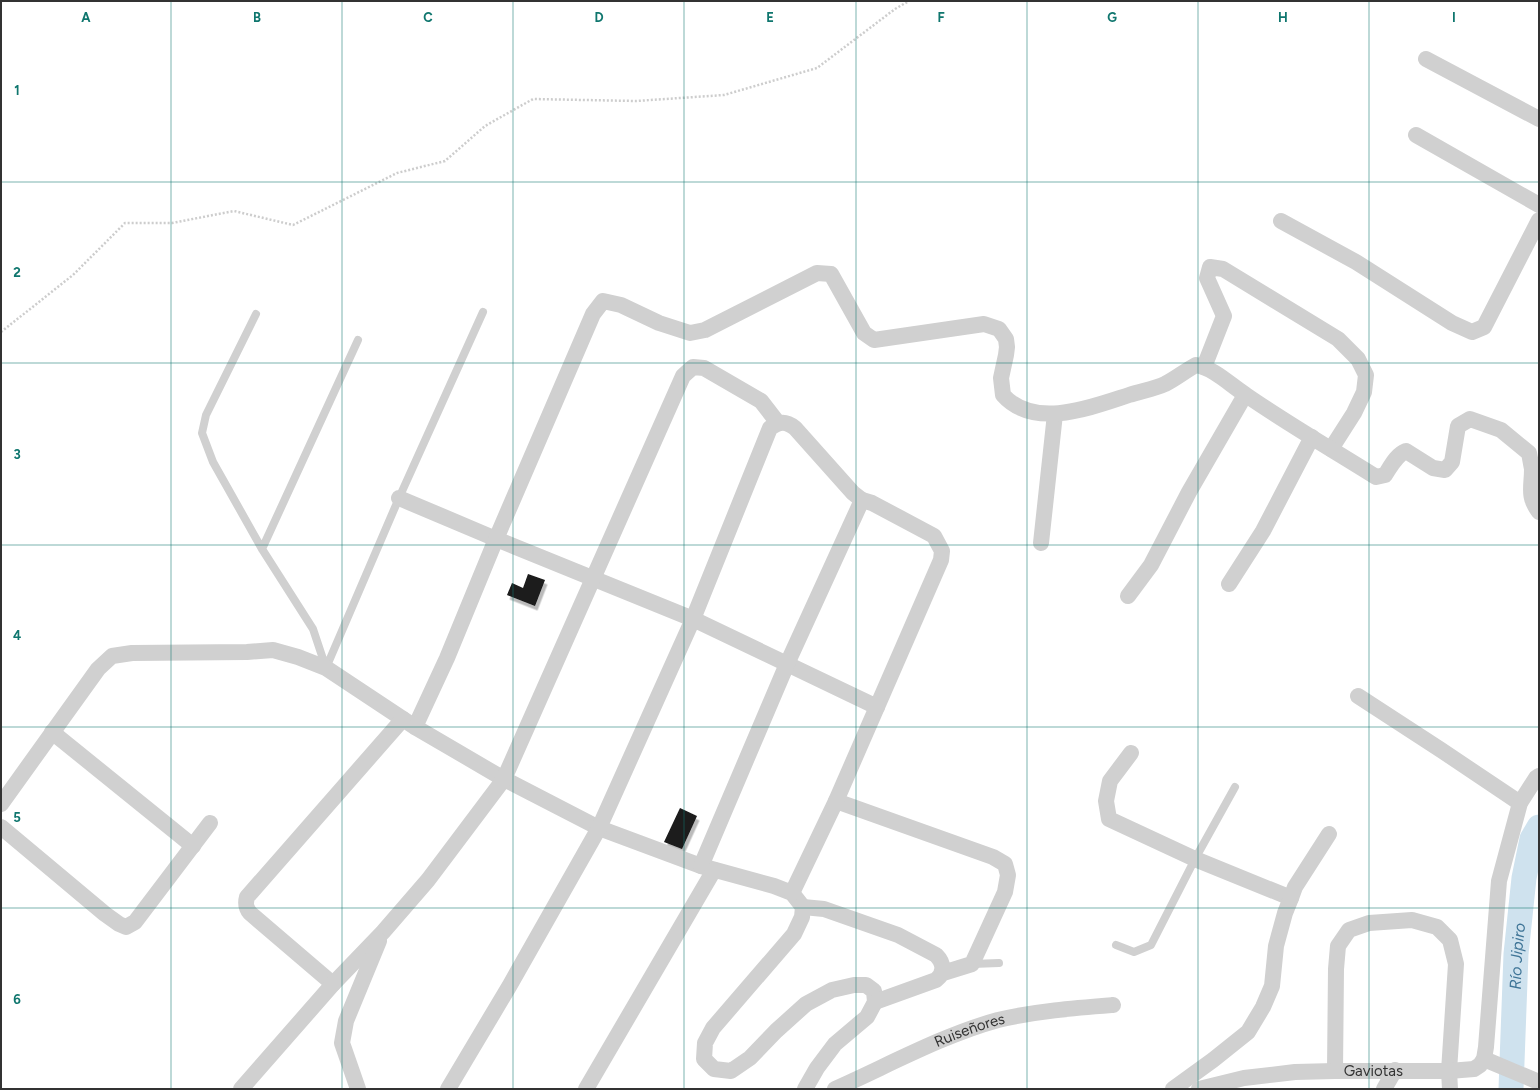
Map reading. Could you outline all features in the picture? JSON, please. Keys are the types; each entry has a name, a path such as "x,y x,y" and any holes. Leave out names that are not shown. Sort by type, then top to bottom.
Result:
{"street":[{"path":"1426,59 1539,119"},
{"path":"1416,135 1539,205"},
{"path":"1281,221 1356,262 1452,323 1472,332 1484,327 1539,220"},
{"path":"1204,367 1224,316 1213,288 1207,278 1210,267 1223,269 1338,339 1358,359 1366,375 1364,392 1354,413 1331,449"},
{"path":"333,984 250,913 247,910 246,902 252,892 409,723 447,658 592,314 602,301 621,305 659,323 690,333 710,328 817,273 831,274 864,333 874,340 984,324 999,329 1006,339 1007,347 1001,378 1002,395 1015,406 1029,411 1055,414 1085,409 1164,384 1196,365 1216,373 1245,395 1376,477 1385,475 1393,462 1401,453 1406,451 1433,468 1445,470 1452,462 1458,426 1470,419 1501,430 1529,453 1532,469 1530,494 1534,505 1539,512"},
{"path":"241,1089 333,984 383,932 428,880 504,779 683,376 693,367 704,368 761,401 778,423"},
{"path":"1128,596 1151,566 1189,492 1245,395"},
{"path":"1041,542 1055,414"},
{"path":"448,1089 510,985 599,828 693,619 770,428 778,423 788,423 795,428 853,494 934,536 942,551 941,560 836,801 792,893"},
{"path":"1229,584 1263,531 1312,437"},
{"path":"399,498 592,579 693,619 877,707"},
{"path":"586,1089 708,868 787,664 862,500"},
{"path":"1,804 98,669 112,656 132,653 247,652 273,650 298,657 326,668 409,723 504,779 599,828 708,868 774,886 792,893 802,908 802,917 794,934 713,1028 705,1043 704,1059 714,1069 731,1071 750,1058 776,1031 806,1004 832,990 854,985 866,985 874,991 875,1002 867,1017 835,1044 817,1068 805,1089"},
{"path":"1358,696 1520,803"},
{"path":"52,732 193,846"},
{"path":"1132,753 1110,781 1106,801 1109,819 1195,859 1291,898"},
{"path":"1539,776 1536,778 1520,803 1499,881 1486,1047 1489,1060 1539,1082"},
{"path":"836,801 993,857 1005,864 1008,875 1004,892 972,964 943,973 932,982 875,1002"},
{"path":"1,827 105,914 126,927 135,922 210,823"},
{"path":"1173,1089 1248,1032 1263,1007 1272,986 1276,946 1285,913 1291,898 1296,887 1329,834"},
{"path":"802,908 824,909 898,935 936,955 942,962 943,973"},
{"path":"1335,1071 1336,970 1338,946 1348,930 1368,923 1412,920 1438,927 1450,940 1456,964 1449,1071 1450,1089"},
{"path":"358,1089 342,1043 346,1021 383,932"},
{"name":"Ruiseñores","path":"835,1089 949,1037 998,1020 1049,1010 1113,1005"},
{"name":"Gaviotas","path":"1199,1089 1244,1078 1295,1072 1394,1070 1449,1071 1474,1069 1489,1060"},
{"path":"1384,1089 1394,1070"}],"lane":[{"path":"326,668 399,498 483,312"},
{"path":"256,314 206,415 202,433 214,462 262,549 313,629 326,668"},
{"path":"262,549 358,340"},
{"path":"1116,945 1134,952 1151,945 1195,859 1235,787"},
{"path":"972,964 999,963"}],"path":[{"path":"1,332 73,275 124,223 172,223 234,211 292,225 397,173 445,161 485,126 533,99 636,101 724,95 817,68 895,9 909,1"}],"building":[{"path":"528,574 545,580 535,606 507,595 512,583 523,588"},
{"path":"680,808 697,816 682,849 664,842"}],"waterway":[{"name":"Río Jipiro","path":"1511,1089 1516,954 1524,878 1532,839 1539,827"}]}
